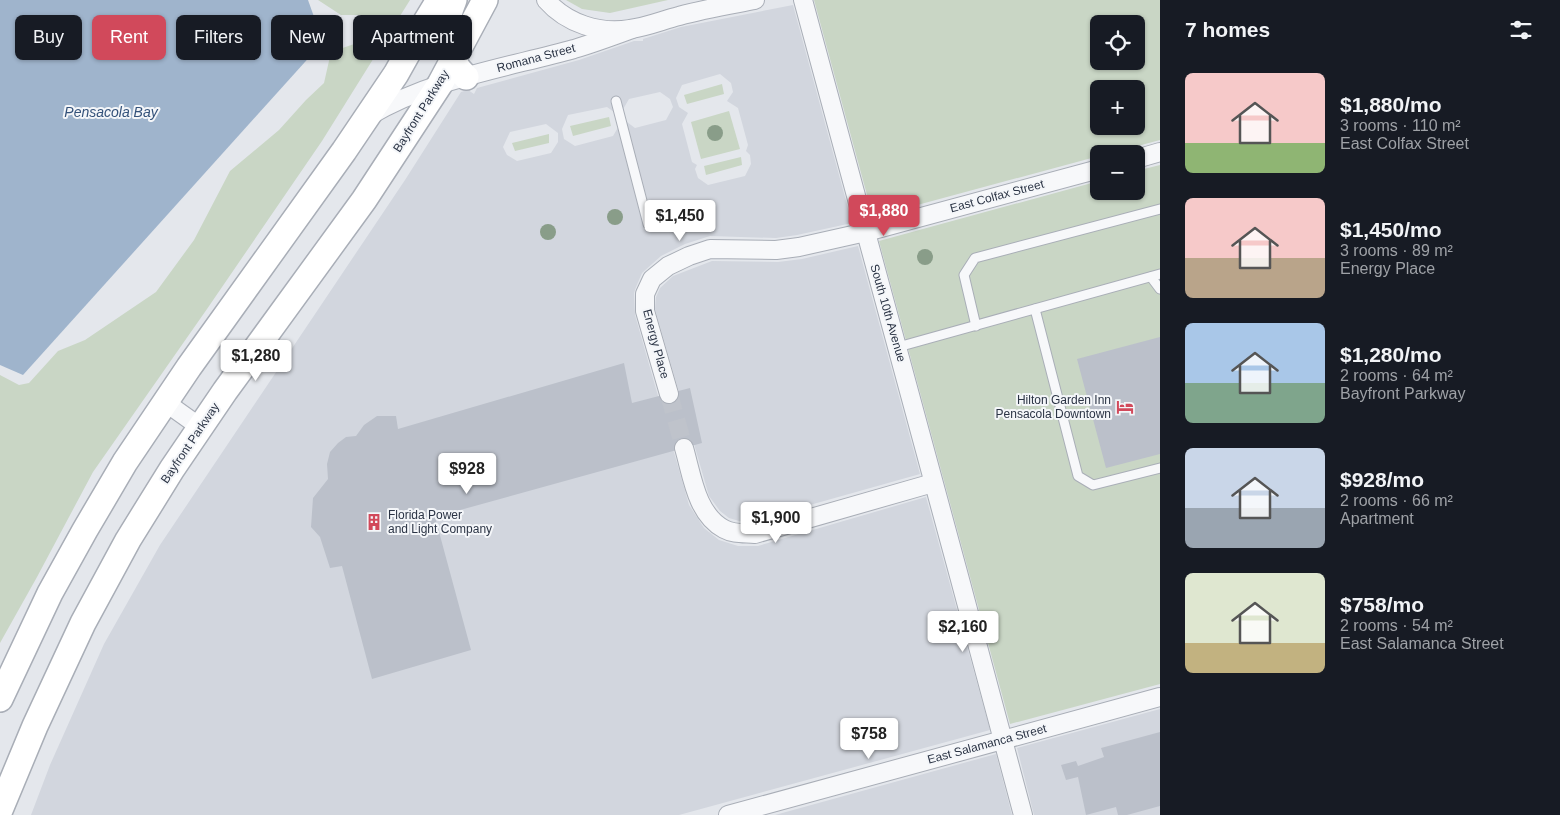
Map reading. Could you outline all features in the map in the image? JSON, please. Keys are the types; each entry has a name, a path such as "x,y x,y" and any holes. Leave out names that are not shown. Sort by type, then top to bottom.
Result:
{"main road":[{"path":"0,699 34,625 81,537 125,462 165,402 332,168 396,74 418,32 439,0"},
{"path":"454,0 446,25 447,36 460,68"},
{"name":"Bayfront Parkway","path":"0,810 35,726 88,615 128,540 200,427 364,200 440,84 460,68 485,0"}],"street":[{"path":"546,0 569,19 592,28 612,31 632,29 697,11 755,0"},
{"name":"South 10th Avenue","path":"803,0 1023,815"},
{"name":"Romana Street","path":"460,68 576,48 632,29"},
{"path":"366,118 383,108 440,84"},
{"path":"1145,156 1160,152"},
{"name":"East Colfax Street","path":"866,232 1090,171"},
{"name":"Energy Place","path":"669,394 645,311 645,294 652,279 668,266 710,249 776,250 799,247 866,232"},
{"path":"165,402 200,427"},
{"path":"684,448 699,502 713,520 724,529 738,533 755,534 933,482"},
{"name":"East Salamanca Street","path":"739,814 1003,739 1160,697"}],"lane":[{"path":"616,102 648,224"},
{"path":"976,326 964,275 975,258 1160,209"},
{"path":"898,347 1156,276 1160,289"},
{"path":"1034,309 1078,476 1092,485 1160,468"}],"shaded area":[{"path":"793,5 852,223 776,238 710,236 685,244 661,256 642,273 634,293 635,315 689,505 704,528 719,540 738,546 758,546 926,497 990,730 679,815 31,815 50,765 104,644 160,545 405,180 461,92 468,90 474,94 477,88 579,60 634,41 643,41 643,39 681,27","holes":["720,74 731,83 733,92 727,101 738,108 748,145 746,151 750,155 751,164 745,176 708,185 698,178 695,169 697,165 692,162 682,124 688,113 679,107 676,98 682,85","660,92 670,99 673,107 666,120 635,128 623,119 622,111 629,99","607,107 618,115 620,124 613,136 575,146 564,139 562,129 568,115","546,124 558,133 558,142 551,153 517,161 507,155 503,147 510,132"]},
{"path":"858,246 920,474 753,521 739,521 729,518 720,511 709,496 655,309 656,297 660,288 673,276 712,261 778,262 802,259"},
{"path":"1160,709 1160,815 1034,815 1017,748"},
{"path":"996,754 1012,815 775,815 833,799"}],"green space":[{"path":"318,0 410,0 401,15 341,15"},
{"path":"566,0 668,0 610,13 582,9"},
{"path":"814,0 1160,0 1160,140 1141,145 1090,145 1090,158 873,217"},
{"path":"353,44 353,60 373,60 322,141 93,472 0,643 0,375 19,385 29,383 58,351 85,340 156,292 194,240 230,171 279,130 324,83 329,60 343,60 343,48"},
{"path":"722,84 724,94 687,104 684,95"},
{"path":"729,111 740,149 701,159 691,122"},
{"path":"609,117 611,126 573,136 570,126"},
{"path":"549,134 549,143 515,151 512,143"},
{"path":"741,157 742,165 706,175 704,166"},
{"path":"1160,165 1160,684 1010,724 879,241 1090,183 1090,200 1145,200 1145,169"}],"water":[{"name":"Pensacola Bay","path":"0,0 308,0 313,15 271,15 271,60 307,60 23,375 0,365"}],"building":[{"name":"Hilton Garden Inn Pensacola Downtown","path":"1160,337 1160,454 1106,468 1077,359"},
{"name":"Florida Power and Light Company","path":"624,363 632,403 690,388 702,443 435,517 471,650 372,679 342,566 330,568 320,537 311,527 313,498 328,479 327,464 330,452 346,437 356,436 364,425 377,416 396,416 398,429"},
{"path":"1160,732 1160,806 1127,815 1118,815 1116,807 1086,815 1078,777 1066,780 1061,765 1076,761 1078,766 1104,757 1101,748"}],"tunnel":[{"path":"669,394 684,448"}],"place":[{"name":"Hilton Garden Inn Pensacola Downtown","path":"1125,407"},
{"name":"Florida Power and Light Company","path":"374,522"}]}
